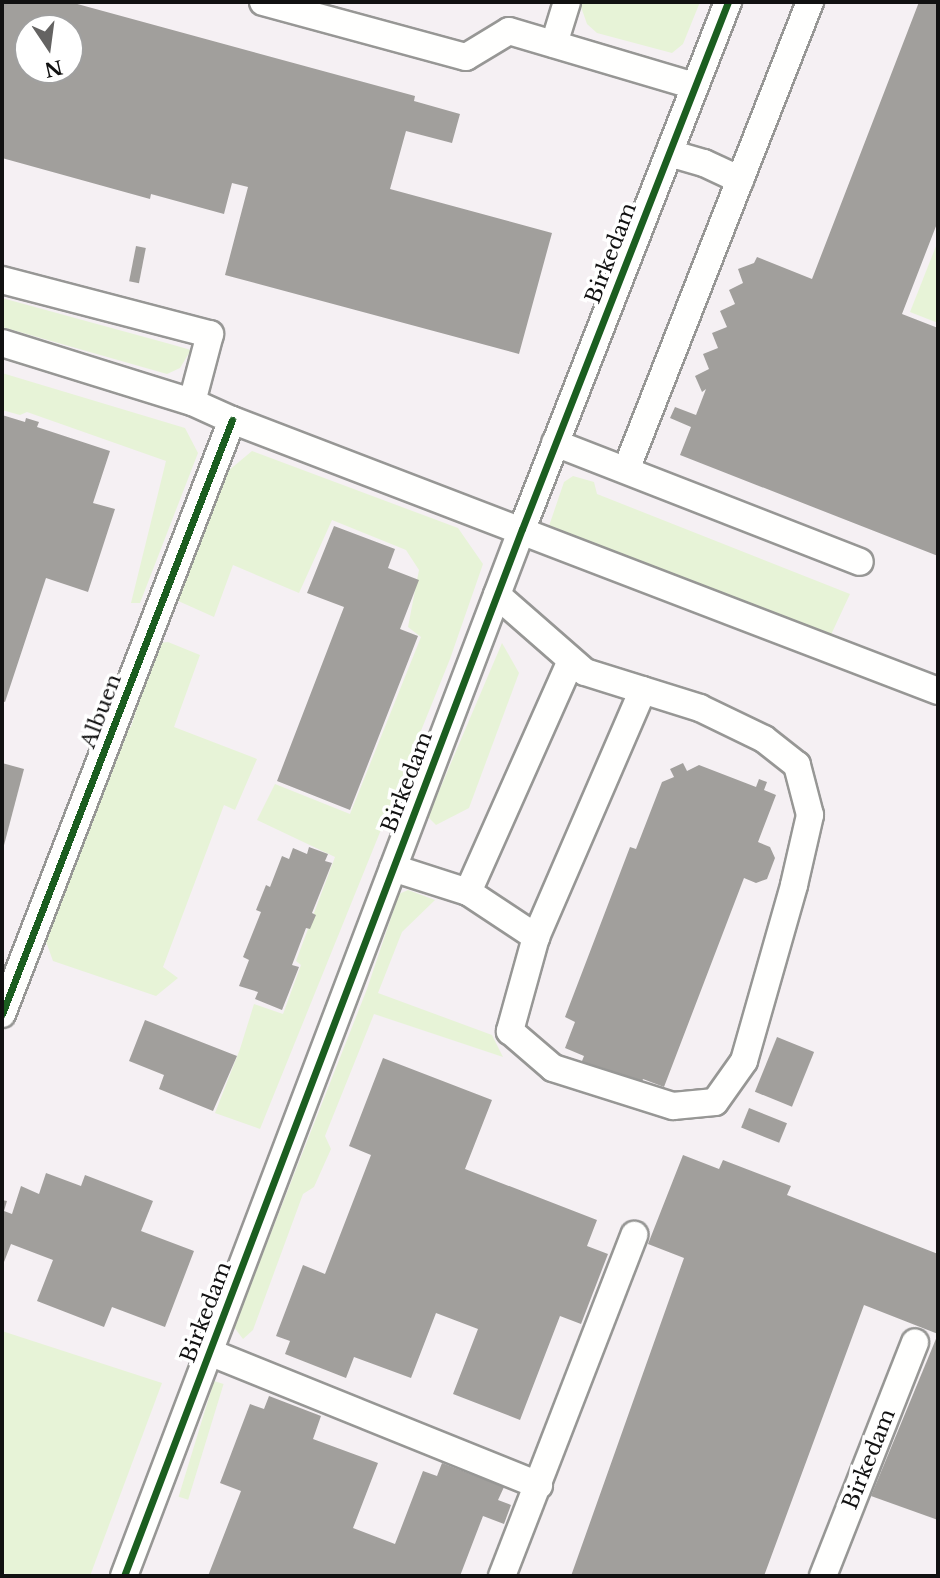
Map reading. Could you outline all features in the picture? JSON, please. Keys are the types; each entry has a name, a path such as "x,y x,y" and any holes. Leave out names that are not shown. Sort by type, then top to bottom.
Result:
{"street":[{"path":"263,2 466,57 509,31 695,86"},
{"path":"554,44 567,2"},
{"name":"Birkedam","path":"124,1576 555,443 728,2"},
{"path":"626,470 810,2"},
{"path":"668,153 704,163 740,180"},
{"path":"2,280 210,334 192,402"},
{"path":"2,343 192,402 232,420 522,529 938,691"},
{"name":"Albuen","path":"2,1014 232,420"},
{"path":"555,443 860,562"},
{"path":"497,595 585,672 643,690 700,708 764,738 797,765 810,815 794,885 744,1061 715,1102 673,1106 554,1068 510,1031 536,937 643,690"},
{"path":"468,892 571,661"},
{"path":"393,868 468,892 536,937"},
{"path":"502,1576 634,1236"},
{"name":"Birkedam","path":"823,1576 915,1342"},
{"path":"209,1352 539,1485"}],"shaded area":[{"path":"2,2 938,2 938,1576 2,1576"}],"green space":[{"path":"700,2 683,44 672,53 597,33 587,24 580,4"},
{"path":"938,241 938,323 910,312"},
{"path":"2,298 191,350 180,368 167,374 2,327"},
{"path":"2,373 185,428 198,453 140,603 131,603 166,461 27,412 20,415 2,410"},
{"path":"252,451 458,528 483,564 450,659 260,1129 215,1113 254,1004 283,1014 301,965 296,961 335,857 257,820 275,784 350,814 421,637 408,627 419,570 406,550 332,520 299,593 233,565 214,617 176,600 228,471"},
{"path":"573,476 594,482 597,494 850,594 829,639 549,526 564,482"},
{"path":"168,642 200,655 174,727 257,759 235,810 224,805 163,967 178,978 156,996 53,961 44,936 125,728 131,727 137,708 135,699 159,643"},
{"path":"502,643 519,673 469,808 436,825 428,817"},
{"path":"408,890 435,900 402,932 378,993 492,1035 503,1057 374,1014 325,1136 331,1149 314,1187 303,1194 253,1330 243,1339 234,1327 367,989 399,894"},
{"path":"2,1331 162,1383 90,1576 11,1576 2,1572"},
{"path":"214,1381 224,1384 188,1500 179,1497"}],"building":[{"path":"2,2 70,2 415,96 414,101 460,114 452,143 406,131 390,189 552,233 519,354 225,275 248,187 232,183 224,214 151,194 150,199 2,158"},
{"path":"919,2 938,2 938,221 902,314 938,328 938,556 680,455 691,427 670,418 675,407 696,415 706,389 702,392 695,376 709,369 703,354 718,348 712,333 727,327 720,311 735,304 729,290 743,283 738,269 754,263 757,257 812,279"},
{"path":"136,246 146,248 139,283 129,281"},
{"path":"2,415 25,422 26,418 39,422 37,427 110,451 93,503 115,509 88,592 46,578 5,702 2,701"},
{"path":"334,526 395,549 388,568 419,580 400,629 418,636 350,810 277,781 344,607 307,593"},
{"path":"2,763 24,769 3,849 2,849"},
{"path":"683,763 687,771 699,765 756,787 759,779 767,782 764,790 776,795 758,842 770,847 775,858 767,879 756,883 744,878 664,1087 643,1079 639,1089 580,1066 584,1056 565,1048 575,1022 565,1017 630,847 636,849 662,782 674,777 670,769"},
{"path":"309,847 328,854 325,861 332,863 312,913 316,915 310,929 306,928 292,965 299,967 282,1010 255,999 258,992 239,986 249,960 243,957 261,912 256,910 266,885 270,887 282,856 289,859 293,848 307,854"},
{"path":"145,1020 237,1056 213,1111 159,1089 164,1075 129,1061"},
{"path":"777,1037 814,1052 792,1107 755,1092"},
{"path":"383,1058 492,1100 465,1169 597,1220 587,1246 608,1254 581,1324 560,1316 520,1420 453,1394 478,1329 436,1313 411,1378 354,1357 346,1378 285,1354 290,1341 276,1336 303,1265 325,1274 371,1155 349,1146"},
{"path":"749,1108 787,1123 779,1143 741,1127"},
{"path":"683,1155 719,1169 723,1160 791,1186 787,1195 938,1254 938,1334 864,1305 764,1576 571,1576 684,1258 648,1244"},
{"path":"46,1173 81,1186 85,1175 153,1201 141,1231 194,1251 165,1327 112,1307 104,1327 37,1301 53,1260 11,1244 4,1262 2,1261 2,1200 7,1201 4,1211 12,1214 21,1186 39,1194"},
{"path":"938,1334 938,1520 871,1496"},
{"path":"269,1396 321,1416 313,1439 378,1463 353,1528 395,1544 423,1471 437,1476 442,1463 504,1487 498,1500 511,1505 504,1524 483,1516 460,1576 208,1576 241,1491 220,1483 250,1404 264,1409"}],"cycle path":[{"path":"124,1576 522,529 728,2"},
{"path":"2,1014 232,420"}]}
